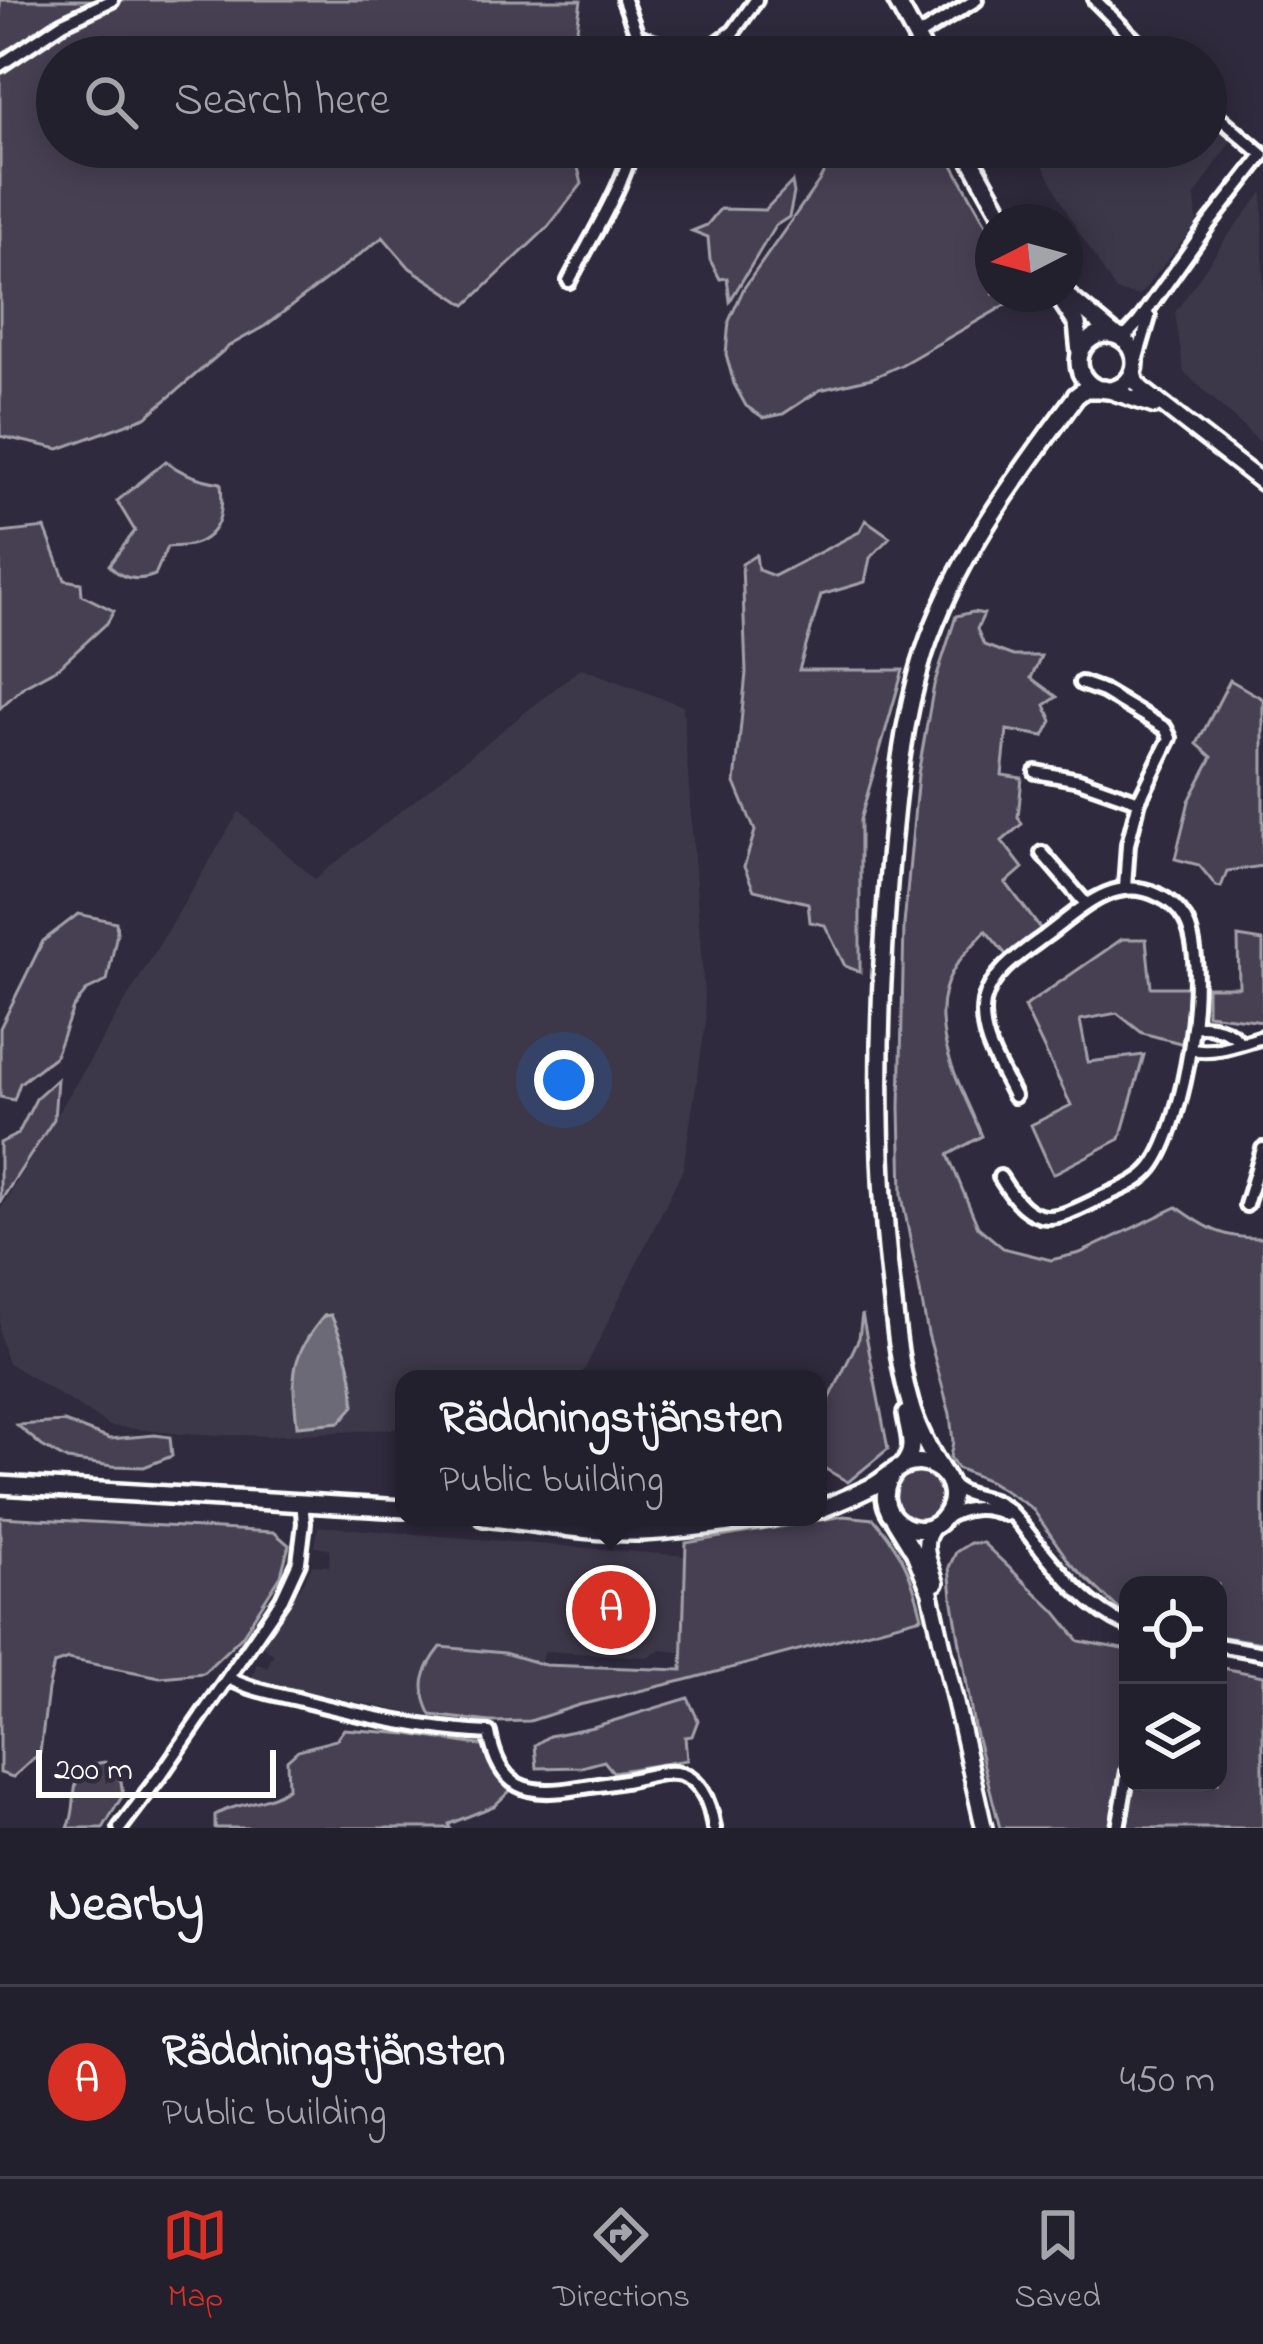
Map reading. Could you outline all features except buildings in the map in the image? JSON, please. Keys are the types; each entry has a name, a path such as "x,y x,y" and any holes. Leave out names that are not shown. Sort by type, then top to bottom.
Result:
{"highway":[{"path":"886,0 908,36"},
{"path":"896,0 910,36"},
{"path":"977,168 999,204"},
{"path":"986,168 1002,204"},
{"path":"827,1509 871,1502 914,1529 938,1522 951,1502 946,1479 918,1427 901,1364 884,1224 880,1054 884,939 901,755 924,655 962,562 994,508 1082,391 1125,383 1134,368 1132,349 1083,311"},
{"path":"1071,312 1077,324 1082,373 1088,382 1106,390"},
{"path":"1059,419 1085,345 1102,335 1117,336"},
{"path":"827,1507 866,1490 910,1457 901,1364"},
{"path":"891,1515 885,1490 899,1468 925,1463 946,1479"},
{"path":"0,1485 395,1508"},
{"path":"559,1526 639,1532 710,1526"}],"main road":[{"path":"1134,368 1138,386 1263,483"},
{"path":"1106,390 1167,410"},
{"path":"891,1515 930,1591 987,1828"},
{"path":"938,1522 927,1533 926,1552 987,1828"}],"street":[{"path":"44,36 112,0"},
{"path":"624,0 639,36"},
{"path":"727,36 756,0"},
{"path":"926,36 976,0"},
{"path":"1095,0 1131,36"},
{"path":"0,65 36,41"},
{"path":"1117,336 1132,331 1263,155 1227,124"},
{"path":"569,280 626,168"},
{"path":"1134,368 1157,297"},
{"path":"1081,683 1165,728 1170,739 1139,802 1128,844 1126,888"},
{"path":"1036,772 1079,780 1139,802"},
{"path":"1042,854 1086,904"},
{"path":"1000,1177 1018,1204 1051,1218 1138,1180 1154,1165 1192,1049 1193,944 1186,920 1171,902 1126,888 1110,891 1008,965 987,992 984,1028 1015,1096"},
{"path":"1193,1027 1204,1024 1233,1035 1240,1043"},
{"path":"1192,1049 1205,1052 1263,1039"},
{"path":"1246,1205 1263,1149"},
{"path":"946,1479 962,1493 1001,1505 1081,1595 1119,1621"},
{"path":"120,1828 294,1577 303,1544 302,1501"},
{"path":"938,1522 959,1510 980,1507 1000,1511 1018,1522"},
{"path":"1227,1647 1263,1653"},
{"path":"228,1678 256,1690 365,1715 489,1732 495,1755 514,1783 536,1792 679,1774 706,1797 714,1828"},
{"path":"1118,1828 1124,1792"}],"shaded area":[{"path":"0,0 581,0 576,36 36,36 36,168 578,168 582,184 548,227 466,305 410,268 383,237 265,326 229,346 146,417 59,449 0,436"},
{"path":"827,168 955,168 975,205 975,312 993,312 901,365 872,378 820,390 783,414 764,418 746,406 726,354 729,321 744,288"},
{"path":"1045,168 1213,168 1195,196 1197,223 1139,296 1116,291 1083,238 1083,204 1063,204"},
{"path":"792,182 789,217 775,226 730,301 727,278 720,279 710,260 708,237 692,231 707,225 720,209 765,210"},
{"path":"1263,192 1263,445 1184,372 1175,313"},
{"path":"166,461 192,476 221,483 220,518 206,538 167,547 155,575 125,577 109,565 135,531 117,501"},
{"path":"866,520 890,537 870,558 865,582 821,595 799,670 903,670 860,820 860,972 845,966 825,925 810,922 808,903 754,890 744,867 755,831 735,783 746,673 742,564 756,555 758,570 774,576 859,532"},
{"path":"45,528 65,580 81,583 82,595 114,611 59,667 24,686 0,708 0,533"},
{"path":"984,614 977,629 984,645 1013,656 1041,656 1031,678 1057,697 1045,705 1052,721 1044,736 1007,730 1002,775 1022,778 1018,817 1022,824 1002,841 1023,868 1006,883 1042,931 1008,957 986,931 958,962 946,988 942,1009 948,1053 982,1136 948,1155 978,1227 1003,1248 1051,1260 1080,1253 1177,1207 1217,1231 1263,1238 1263,1643 1227,1637 1227,1576 1119,1576 1119,1609 1070,1563 1032,1508 957,1468 950,1457 950,1414 928,1334 902,1196 900,1107 904,925 918,774 934,685 956,616"},
{"path":"581,668 683,706 706,1022 683,1169 584,1370 395,1370 395,1429 269,1436 110,1426 7,1362 0,1335 0,1210 239,812 315,879"},
{"path":"1230,680 1263,699 1263,866 1227,871 1221,887 1199,865 1175,859 1189,801 1212,757 1197,744"},
{"path":"78,914 116,922 107,981 86,991 73,1008 55,1056 20,1083 14,1100 0,1097 0,1028 43,941"},
{"path":"1238,937 1263,941 1263,1021 1207,1014 1207,987 1239,987"},
{"path":"1122,939 1146,939 1151,987 1188,987 1184,1044 1142,1033 1117,1013 1080,1020 1088,1062 1144,1055 1120,1139 1053,1174 1031,1125 1071,1105 1024,1007"},
{"path":"57,1079 54,1119 0,1202 0,1143 18,1134 37,1097"},
{"path":"862,1314 888,1449 848,1482 827,1470 827,1404 859,1338"},
{"path":"331,1315 348,1360 354,1406 340,1422 297,1426 294,1380 299,1356 313,1330 324,1316"},
{"path":"64,1422 110,1439 170,1437 172,1456 144,1467 67,1460 17,1425"},
{"path":"918,1470 936,1478 944,1496 936,1514 918,1522 900,1514 892,1496 900,1478"},
{"path":"0,1517 274,1532 289,1545 281,1575 242,1636 203,1673 160,1677 68,1659 54,1664 40,1753 13,1777 0,1773"},
{"path":"827,1519 874,1519 905,1564 922,1617 530,1721 431,1715 424,1679 441,1647 504,1653 545,1665 682,1670 686,1543 785,1526 827,1526"},
{"path":"318,1526 686,1556 685,1653 661,1650 647,1657 545,1651 510,1725 411,1713 251,1680 257,1663 267,1668 273,1654 261,1644 312,1565 329,1566 330,1549 315,1547"},
{"path":"970,1543 983,1543 1055,1611 1079,1641 1119,1648 1119,1792 1227,1792 1227,1669 1263,1676 1263,1828 1000,1828 974,1727 952,1597 949,1567 956,1552"},
{"path":"688,1698 698,1720 692,1736 685,1737 687,1760 613,1772 604,1761 582,1767 537,1768 535,1745 549,1736"},
{"path":"344,1729 485,1746 513,1788 494,1806 449,1824 450,1828 215,1828 215,1815 288,1787 287,1760 298,1750 336,1740"},
{"path":"105,1762 121,1781 123,1795 103,1828 68,1828 78,1778 91,1765"}],"place":[{"name":"Räddningstjänsten","path":"611,1610"}]}
